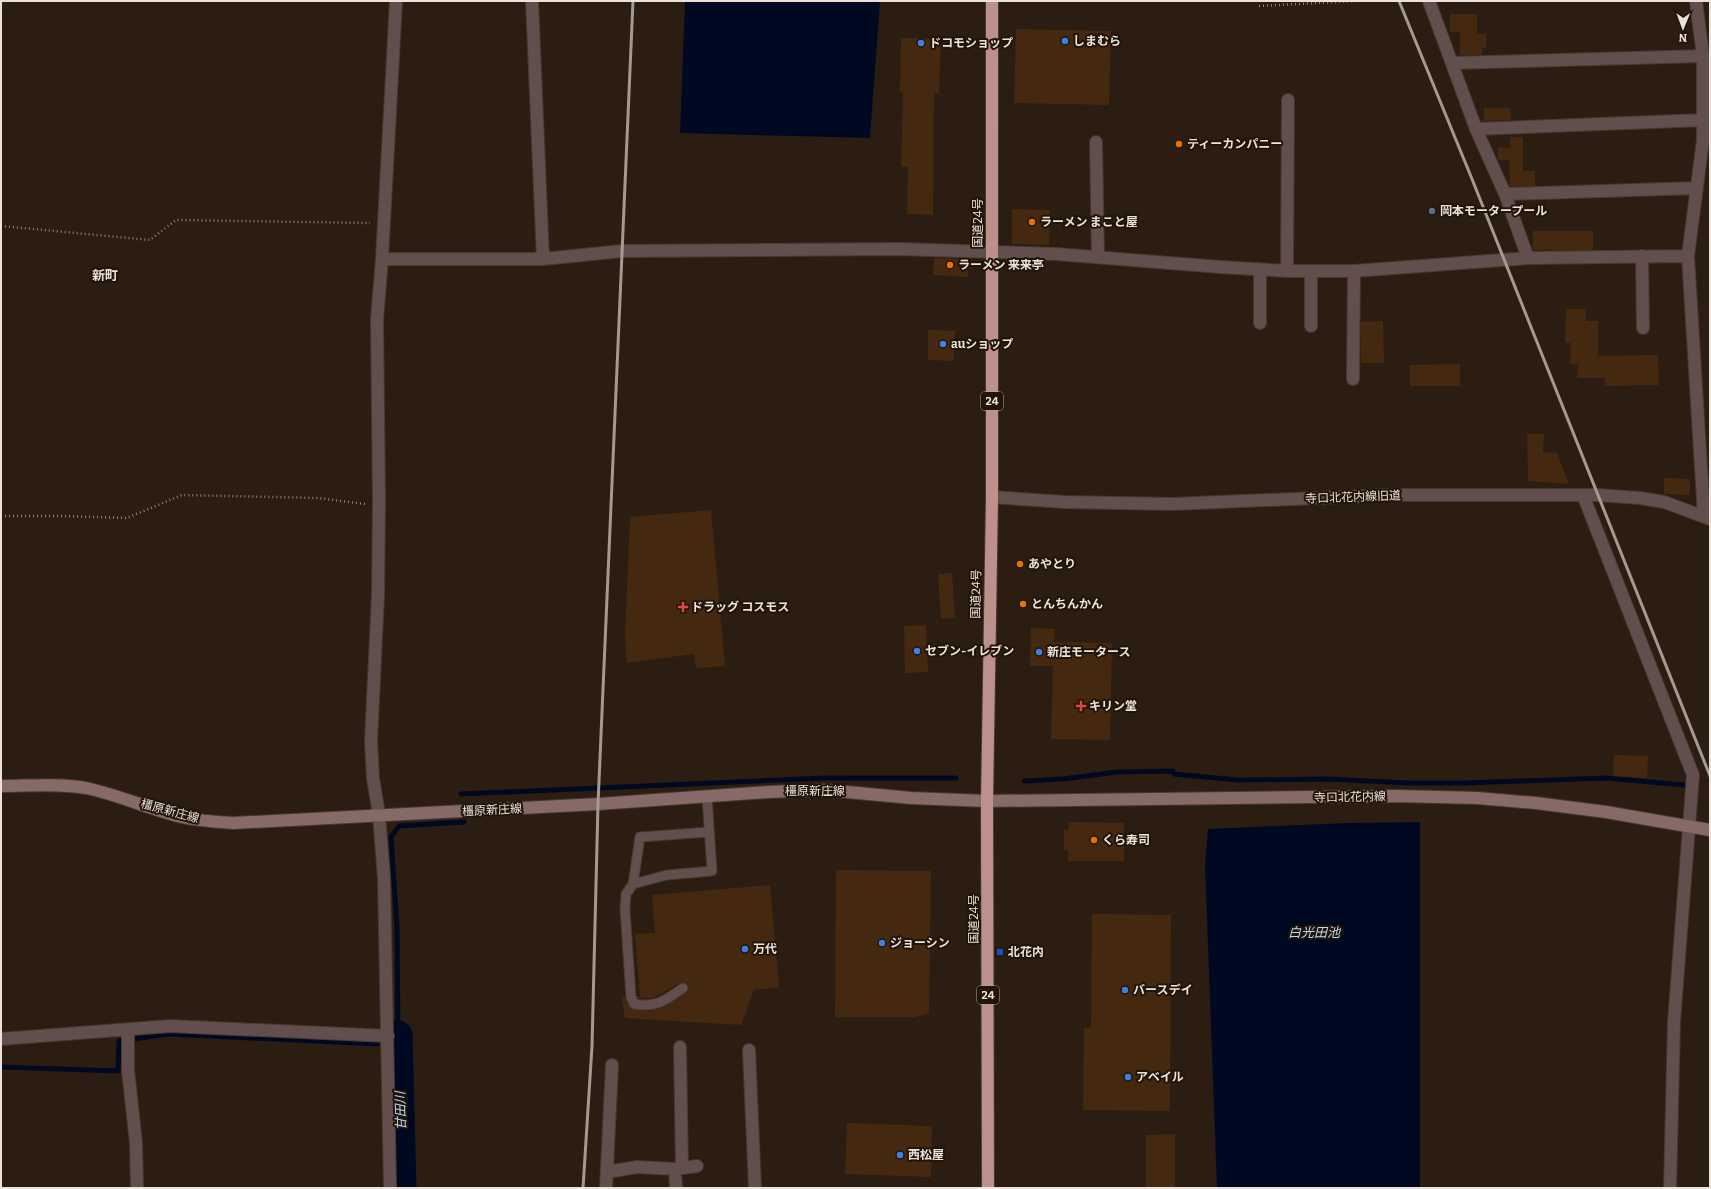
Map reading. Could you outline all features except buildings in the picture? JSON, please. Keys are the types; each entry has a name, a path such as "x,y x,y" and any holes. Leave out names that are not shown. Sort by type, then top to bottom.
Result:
{"highway":[{"name":"国道24号","path":"988,1188 987,801 992,497 992,1"}],"main road":[{"name":"橿原新庄線","path":"1,786 52,786 84,788 112,794 182,817 209,822 259,823 379,815 598,804 768,792 826,790 911,798 987,801"},
{"name":"寺口北花内線","path":"987,801 1397,796 1477,798 1536,803 1606,812 1710,830"}],"street":[{"path":"390,1188 384,878 379,815 373,778 371,741 378,595 379,502 376,346 396,1"},
{"path":"532,1 543,258"},
{"path":"1430,1 1476,129 1505,194 1528,258"},
{"path":"1696,1 1703,56 1704,120 1703,140 1688,256 1707,518"},
{"path":"1452,63 1703,56"},
{"path":"1288,100 1288,271"},
{"path":"1476,129 1704,120"},
{"path":"1096,142 1098,257"},
{"path":"1505,194 1697,188"},
{"path":"382,259 543,258 622,250 899,249 992,251 1288,271 1354,271 1528,258 1688,256"},
{"path":"1642,256 1643,328"},
{"path":"1260,269 1260,323"},
{"path":"1311,271 1311,326"},
{"path":"1353,379 1354,271"},
{"name":"寺口北花内線旧道","path":"992,497 1065,502 1172,504 1388,495 1626,496 1664,502 1707,518"},
{"path":"1583,495 1693,776 1674,1022 1670,1188"},
{"path":"1,1039 170,1026 388,1036"},
{"path":"128,1029 129,1086 136,1149 137,1188"},
{"path":"676,1188 679,1168 680,1047"},
{"path":"749,1050 755,1188"},
{"path":"606,1188 612,1065"},
{"path":"607,1172 637,1167 679,1168 697,1166"}],"lane":[{"path":"633,884 667,875 712,871 707,796"},
{"path":"683,988 662,1003 647,1006 634,1004 631,997 625,910 626,894 633,884 640,837 709,832"}],"path":[{"path":"1258,6 1356,1"},
{"path":"1,226 150,240 176,220 384,224"},
{"path":"1,516 127,518 182,495 318,498 371,505 379,502"}],"water":[{"path":"685,1 880,1 870,138 680,133"},
{"name":"白光田池","path":"1420,822 1420,1188 1217,1188 1205,865 1208,829 1348,823"}],"waterway":[{"path":"1024,781 1063,779 1117,772 1173,771 1174,774 1237,780 1328,779 1408,783 1465,783 1606,778 1684,785"},
{"path":"461,794 825,778 956,778"},
{"path":"398,1035 397,927 391,837 399,826 464,822"},
{"path":"1,1067 118,1071 119,1041 169,1034 377,1044"},
{"name":"甘田川","path":"398,1035 402,1188"}],"railway":[{"path":"583,1188 592,1046 598,804 633,1"},
{"path":"1399,1 1472,179 1710,776"}],"place":[{"name":"しまむら","path":"1065,41"},
{"name":"ドコモショップ","path":"921,43"},
{"name":"ティーカンパニー","path":"1179,144"},
{"name":"岡本モータープール","path":"1432,211"},
{"name":"ラーメン まこと屋","path":"1032,222"},
{"name":"ラーメン 来来亭","path":"950,265"},
{"name":"auショップ","path":"943,344"},
{"name":"あやとり","path":"1020,564"},
{"name":"とんちんかん","path":"1023,604"},
{"name":"ドラッグ コスモス","path":"683,607"},
{"name":"セブン-イレブン","path":"917,651"},
{"name":"新庄モータース","path":"1039,652"},
{"name":"キリン堂","path":"1081,706"},
{"name":"くら寿司","path":"1094,840"},
{"name":"ジョーシン","path":"882,943"},
{"name":"万代","path":"745,949"},
{"name":"北花内","path":"1000,952"},
{"name":"バースデイ","path":"1125,990"},
{"name":"アベイル","path":"1128,1077"},
{"name":"西松屋","path":"900,1155"}],"district":[{"name":"新町","path":"105,275"}]}
